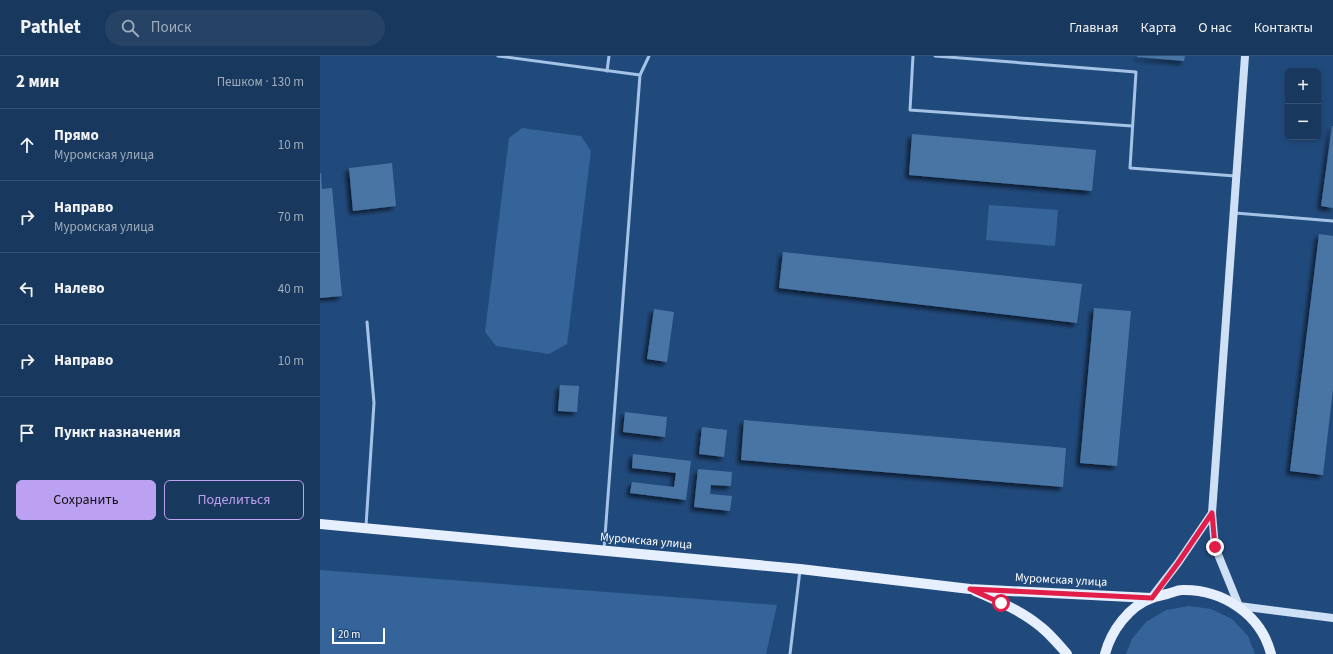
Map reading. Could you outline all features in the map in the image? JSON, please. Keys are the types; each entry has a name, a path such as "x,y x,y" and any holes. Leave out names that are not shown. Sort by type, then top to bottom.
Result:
{"main road":[{"name":"Муромская улица","path":"320,524 800,569 970,589 1152,598"},
{"name":"Муромская улица","path":"970,589 1001,603 1028,618 1041,627 1067,654"},
{"path":"1105,654 1114,631 1124,618 1137,606 1152,598 1181,590 1211,593 1239,606 1258,625 1265,637 1271,654"}],"street":[{"path":"1245,56 1212,513 1215,547 1239,606 1333,618"},
{"path":"1152,598 1212,513"}],"lane":[{"path":"498,56 640,75"},
{"path":"607,71 609,56"},
{"path":"604,550 640,75 649,56"},
{"path":"913,56 910,110 1132,126"},
{"path":"935,56 1136,72 1130,168 1236,176"},
{"path":"1234,213 1333,221"},
{"path":"366,528 374,403 367,322"},
{"path":"790,654 800,569"}],"shaded area":[{"path":"522,128 581,136 591,151 567,344 549,354 496,346 485,332 509,138"},
{"path":"989,205 1058,210 1055,246 986,240"},
{"path":"320,570 777,605 766,654 320,654"},
{"path":"1189,606 1211,609 1232,619 1248,636 1255,654 1126,654 1132,639 1146,622 1166,610"}],"building":[{"path":"1137,56 1185,56 1184,61"},
{"path":"1333,126 1333,208 1321,206"},
{"path":"912,134 1096,150 1092,191 909,175"},
{"path":"392,163 396,206 353,211 349,168"},
{"path":"320,173 322,189 332,188 342,296 320,298"},
{"path":"1319,234 1333,236 1333,389 1323,475 1290,471"},
{"path":"783,252 1082,284 1077,323 779,288"},
{"path":"1094,308 1131,311 1117,466 1080,463"},
{"path":"654,309 674,312 667,362 647,359"},
{"path":"560,385 579,386 577,412 558,411"},
{"path":"625,412 667,417 665,437 623,432"},
{"path":"744,420 1066,448 1063,487 741,460"},
{"path":"702,427 727,430 724,457 699,454"},
{"path":"633,454 691,461 686,500 630,493 632,482 674,487 676,473 632,468"},
{"path":"698,469 732,472 731,486 711,485 710,494 732,496 730,511 694,507"}],"route":[{"path":"1001,603 970,589 1152,598 1212,513 1215,547"}]}
